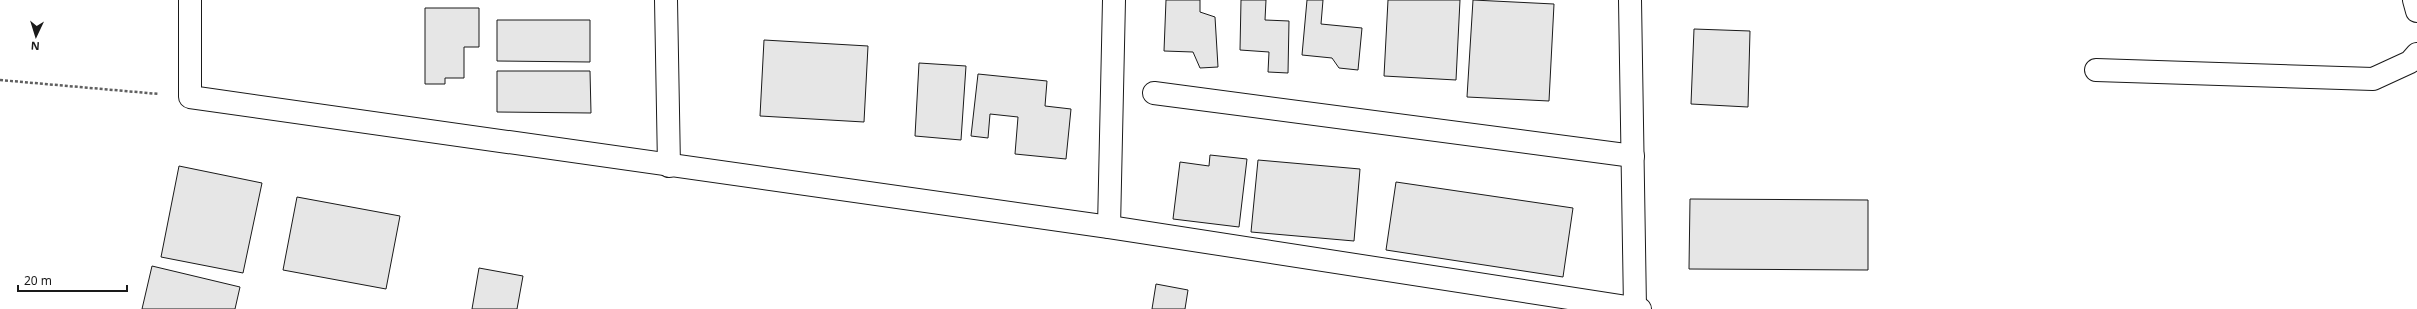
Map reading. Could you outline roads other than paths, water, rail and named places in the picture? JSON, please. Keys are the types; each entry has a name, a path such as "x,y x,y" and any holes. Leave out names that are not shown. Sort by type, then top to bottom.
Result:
{"street":[{"path":"190,0 190,97 669,166 1110,227 1638,309 1630,0"},
{"path":"666,0 669,166"},
{"path":"1110,227 1114,0"},
{"path":"2414,0 2417,11"},
{"path":"2096,70 2374,79 2410,62 2417,54"},
{"path":"1154,93 1633,156"}]}
